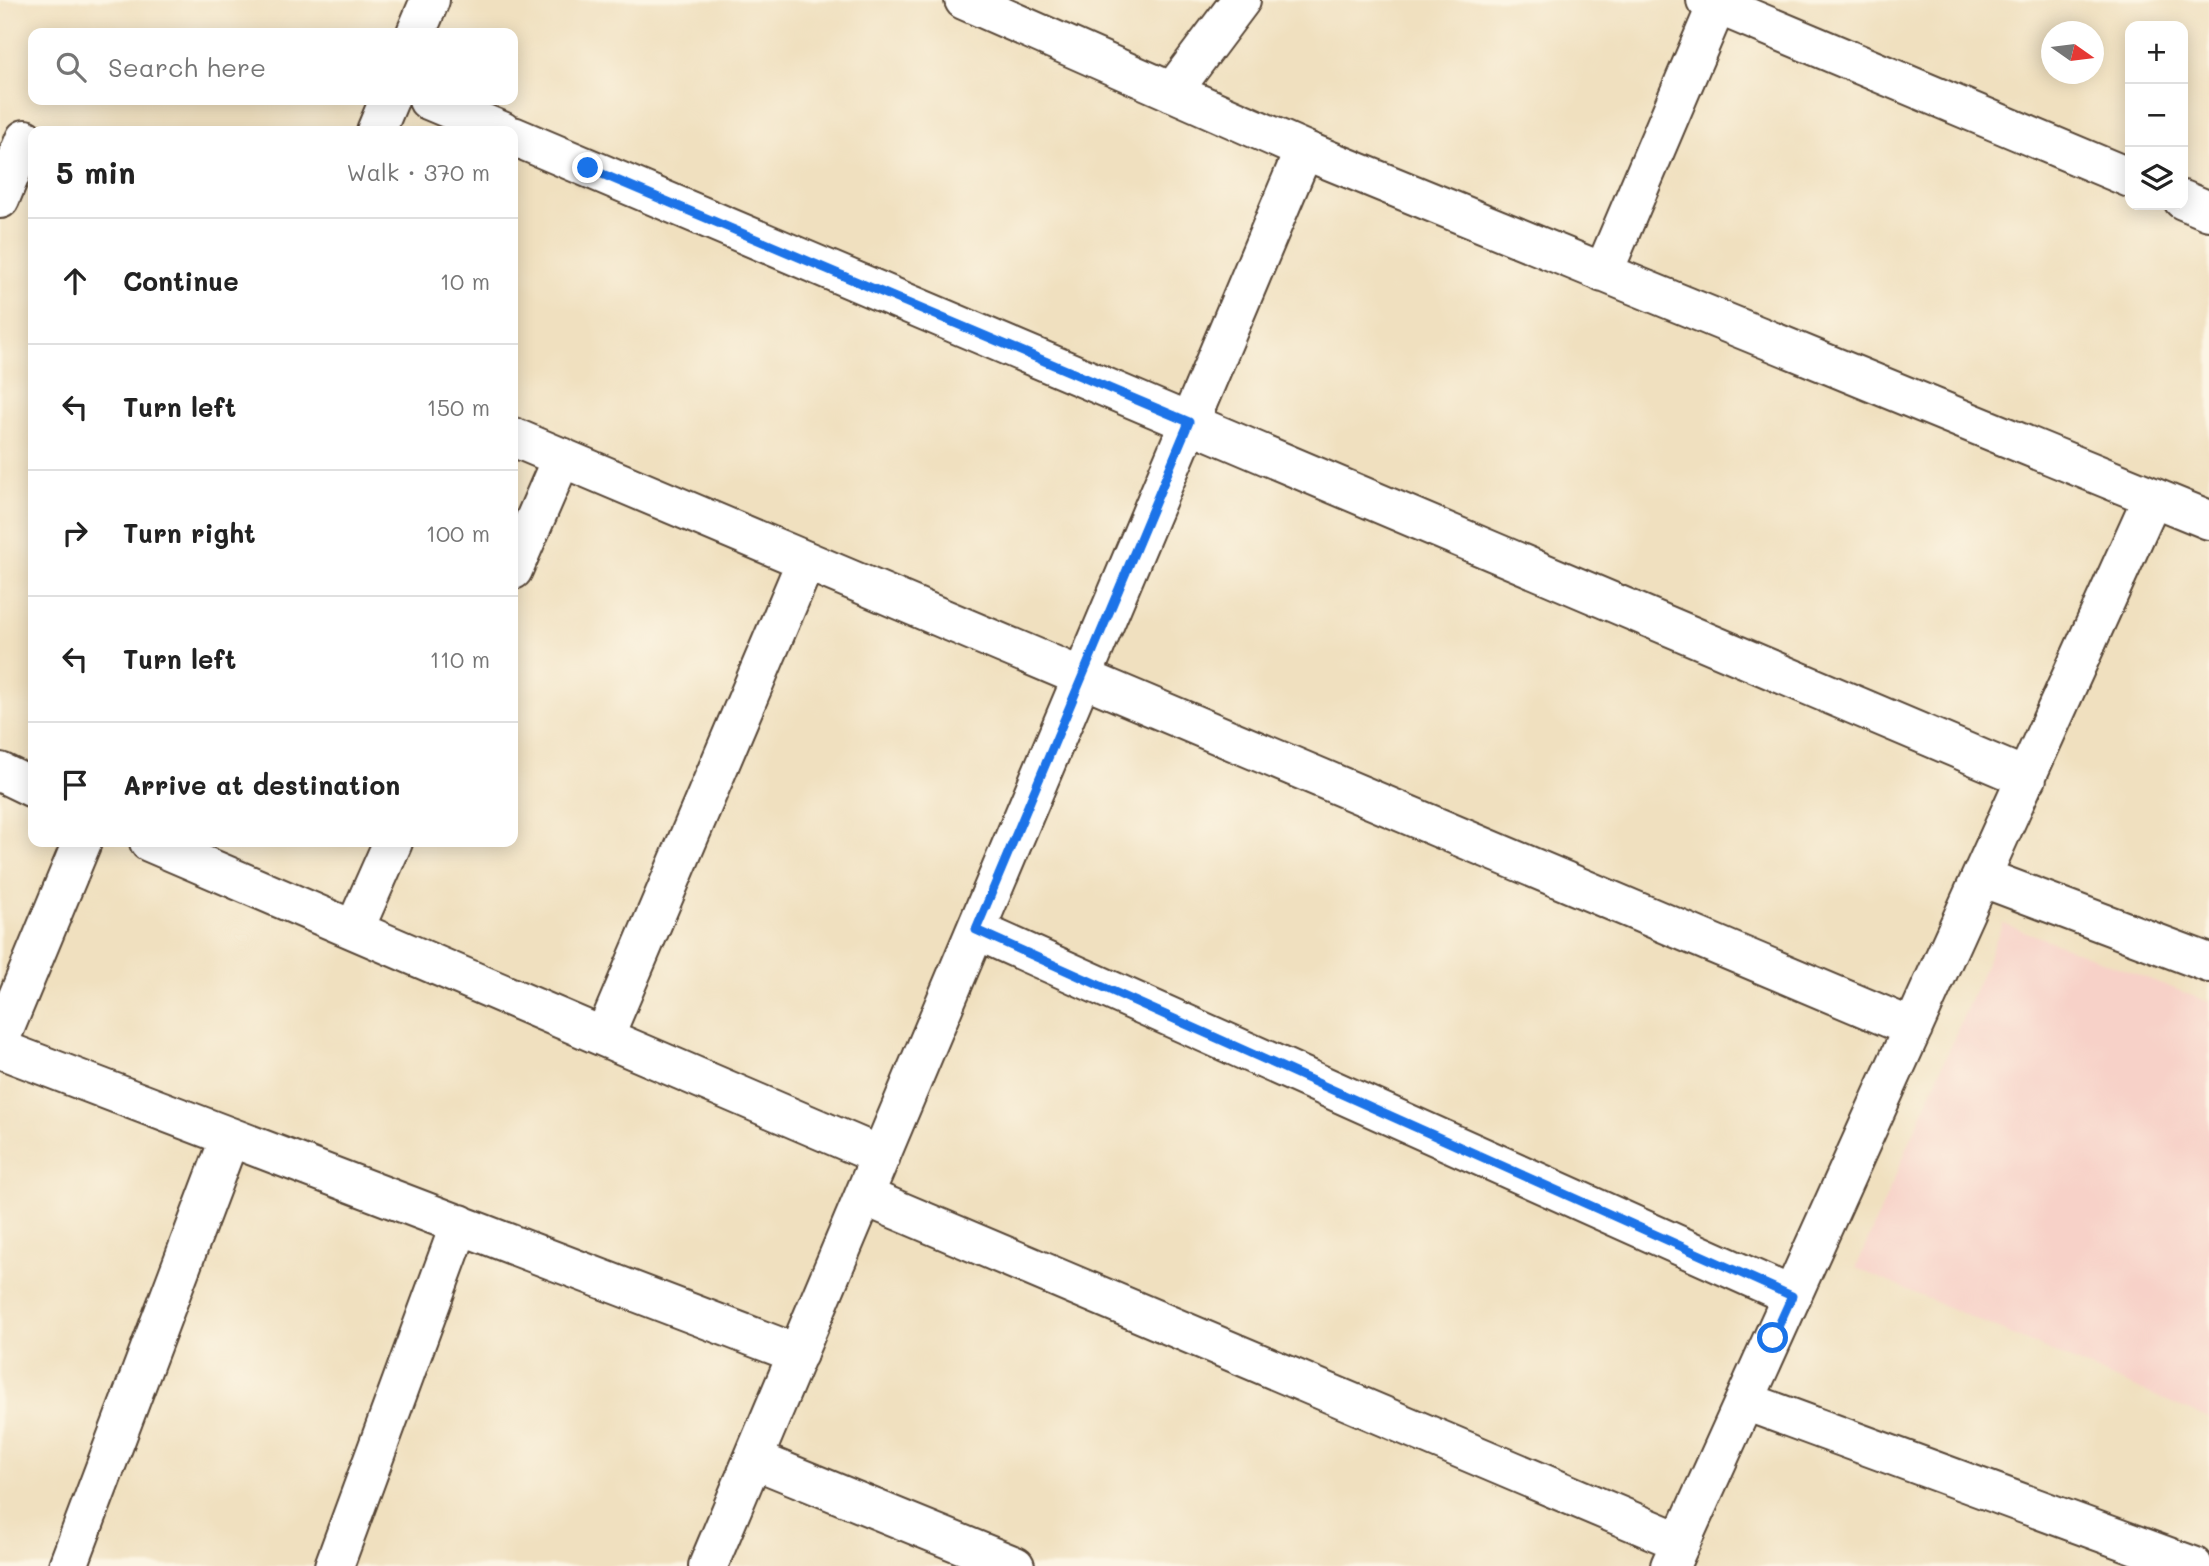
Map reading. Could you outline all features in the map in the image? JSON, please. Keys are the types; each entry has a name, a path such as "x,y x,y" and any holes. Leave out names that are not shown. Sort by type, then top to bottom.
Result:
{"street":[{"path":"418,28 430,0"},
{"path":"964,0 1304,150 2152,498 2208,518"},
{"path":"1172,92 1241,0"},
{"path":"1603,273 1714,2 2125,176"},
{"path":"378,126 386,105"},
{"path":"440,105 490,126"},
{"path":"518,138 2027,778"},
{"path":"0,200 19,139"},
{"path":"708,1566 1304,150"},
{"path":"2188,202 2209,211"},
{"path":"518,438 1913,1028"},
{"path":"518,558 562,457"},
{"path":"864,1196 1676,1554 2152,498"},
{"path":"604,1037 806,561"},
{"path":"0,772 28,786"},
{"path":"0,1040 80,847"},
{"path":"161,847 881,1156"},
{"path":"354,930 391,847"},
{"path":"1980,877 2209,963"},
{"path":"976,930 1792,1296"},
{"path":"0,1049 798,1354"},
{"path":"68,1566 230,1137"},
{"path":"334,1566 460,1224"},
{"path":"1745,1401 2193,1566"},
{"path":"753,1459 1015,1566"}],"shaded area":[{"path":"2003,923 2209,1002 2209,1419 1856,1268"}],"route":[{"path":"588,168 1189,422 976,930 1792,1296 1773,1338"}]}
